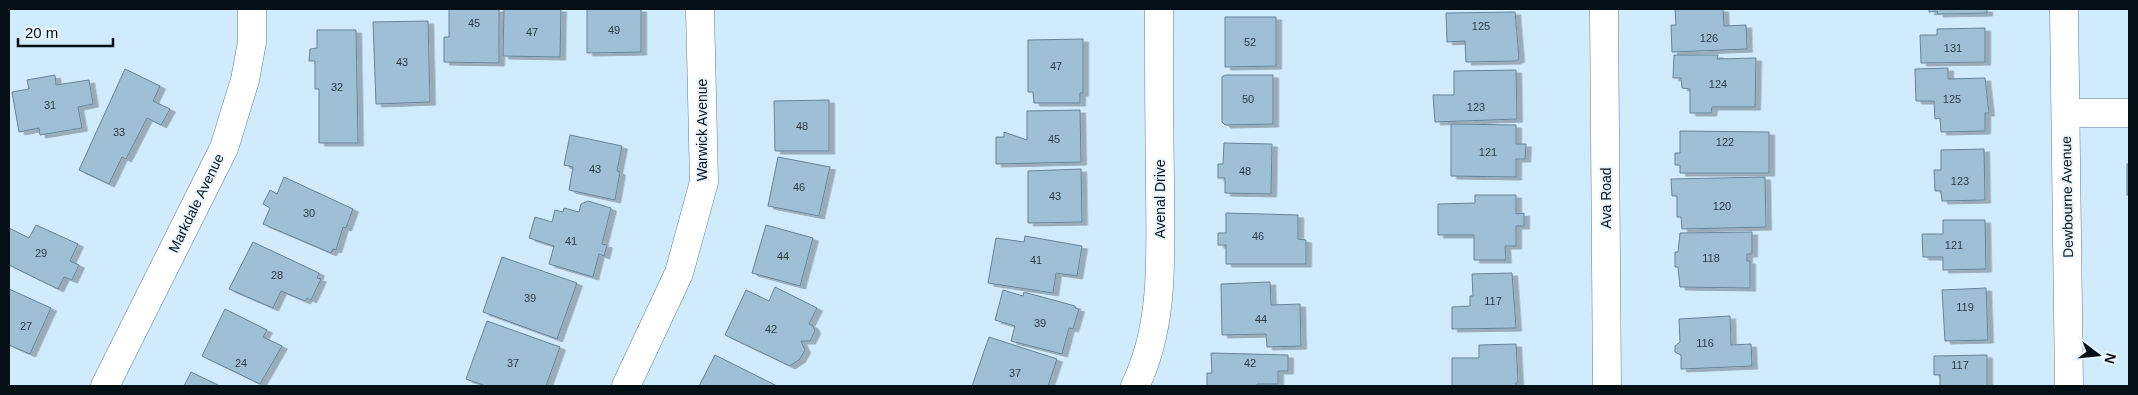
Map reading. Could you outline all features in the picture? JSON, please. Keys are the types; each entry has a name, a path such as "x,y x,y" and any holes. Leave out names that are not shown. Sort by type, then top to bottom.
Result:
{"street":[{"name":"Markdale Avenue","path":"105,386 224,148 245,80 252,42 252,9"},
{"name":"Warwick Avenue","path":"626,386 679,273 704,182 700,9"},
{"name":"Avenal Drive","path":"1135,386 1152,344 1159,286 1159,9"},
{"name":"Ava Road","path":"1604,9 1607,386"},
{"name":"Dewbourne Avenue","path":"2064,9 2069,386"},
{"path":"2066,113 2129,113"}],"building":[{"path":"449,9 499,9 499,63 444,62 444,37 449,37"},
{"path":"504,9 561,9 560,57 503,56"},
{"path":"587,9 641,9 641,52 587,53"},
{"path":"1675,9 1723,9 1724,26 1746,25 1747,49 1672,52 1671,25 1676,25"},
{"path":"1929,9 1987,9 1987,13 1938,14 1937,11 1929,12"},
{"path":"1515,12 1519,59 1515,61 1466,62 1465,41 1447,42 1446,13"},
{"path":"1225,17 1276,17 1276,66 1225,67"},
{"path":"428,21 430,102 376,104 373,22"},
{"path":"1985,28 1985,62 1921,63 1920,35 1937,35 1937,29"},
{"path":"317,30 356,30 358,143 319,143 319,89 315,89 315,61 309,61 310,49 317,48"},
{"path":"1083,39 1083,93 1080,93 1080,103 1034,103 1033,92 1028,92 1028,40"},
{"path":"1674,55 1718,55 1717,59 1756,58 1755,107 1712,107 1711,113 1690,113 1690,89 1682,88 1681,78 1673,78"},
{"path":"1948,68 1948,79 1985,78 1989,113 1985,113 1985,131 1941,132 1940,118 1935,119 1934,101 1916,101 1915,69"},
{"path":"125,69 160,86 153,101 170,109 161,125 147,118 126,159 122,157 109,184 79,170"},
{"path":"1516,70 1517,119 1435,122 1433,95 1454,95 1454,71"},
{"path":"55,75 56,85 89,80 93,104 78,107 82,128 40,135 39,128 19,132 12,92 29,89 27,80"},
{"path":"1225,75 1273,75 1273,124 1225,125 1222,122 1222,77"},
{"path":"829,100 829,151 775,151 774,101"},
{"path":"1080,110 1081,162 996,164 996,137 1004,137 1004,132 1027,140 1027,111"},
{"path":"1451,124 1516,125 1516,144 1526,144 1525,159 1516,159 1516,177 1451,176"},
{"path":"1680,131 1769,132 1769,173 1680,173 1680,165 1675,165 1675,153 1680,153"},
{"path":"570,135 622,146 617,171 620,172 615,200 569,190 573,167 564,165"},
{"path":"1224,143 1272,144 1271,194 1225,193 1225,178 1218,178 1218,164 1223,164"},
{"path":"1984,149 1985,200 1942,201 1941,191 1935,191 1934,170 1941,170 1941,150"},
{"path":"778,157 830,167 819,216 768,206"},
{"path":"2127,164 2129,164 2129,195 2127,195"},
{"path":"1081,169 1082,222 1028,223 1028,171"},
{"path":"284,177 353,209 346,228 343,227 336,250 333,249 331,253 263,224 270,208 263,204 270,190 277,194"},
{"path":"1765,177 1766,227 1682,229 1681,217 1677,217 1677,196 1672,196 1671,179"},
{"path":"1475,195 1516,195 1516,214 1524,213 1524,226 1516,226 1516,246 1505,246 1506,260 1474,260 1474,235 1438,235 1438,204 1475,203"},
{"path":"588,201 611,208 602,244 607,245 604,256 599,254 593,277 549,264 554,246 529,238 535,217 552,222 555,210 563,212 564,208 579,212 581,204"},
{"path":"1226,213 1298,215 1298,239 1306,240 1306,264 1226,264 1226,245 1218,245 1218,233 1226,233"},
{"path":"1943,220 1985,220 1986,269 1943,270 1943,257 1923,257 1922,234 1943,234"},
{"path":"36,225 78,244 70,261 79,265 72,280 64,277 58,289 9,265 9,228 29,238"},
{"path":"766,225 813,238 800,286 752,273"},
{"path":"1752,232 1752,254 1747,254 1747,261 1750,261 1750,288 1680,287 1678,267 1675,267 1675,252 1678,252 1680,233"},
{"path":"1025,236 1082,246 1077,276 1056,273 1053,293 988,283 996,238 1024,242"},
{"path":"253,242 319,273 317,278 321,279 311,300 307,298 305,301 281,291 273,308 229,289"},
{"path":"502,257 577,283 557,339 483,312"},
{"path":"1512,273 1516,328 1452,329 1452,307 1470,306 1470,296 1473,296 1472,274"},
{"path":"1270,282 1271,305 1300,304 1301,346 1267,347 1266,334 1222,335 1221,284"},
{"path":"775,287 817,308 809,324 813,326 815,331 810,341 801,341 805,350 800,359 790,366 725,335 746,290 769,301"},
{"path":"1986,288 1988,340 1945,341 1942,290"},
{"path":"9,289 51,308 30,354 9,345"},
{"path":"1003,290 1023,296 1024,292 1075,306 1075,308 1079,309 1073,329 1069,328 1062,354 1011,341 1015,326 995,320"},
{"path":"225,309 267,330 263,337 282,346 260,384 202,356"},
{"path":"1730,316 1731,345 1751,344 1752,366 1681,369 1681,355 1675,352 1675,346 1680,342 1679,319"},
{"path":"487,321 560,347 546,386 486,386 466,379"},
{"path":"989,337 1057,359 1048,386 972,386"},
{"path":"1516,344 1518,382 1516,386 1452,386 1452,358 1479,358 1479,345"},
{"path":"1211,353 1288,355 1288,371 1278,371 1278,384 1207,386 1207,373 1212,373"},
{"path":"715,355 777,386 699,386"},
{"path":"1987,355 1987,386 1940,386 1940,375 1934,375 1934,356"},
{"path":"191,372 220,386 184,386"}]}
